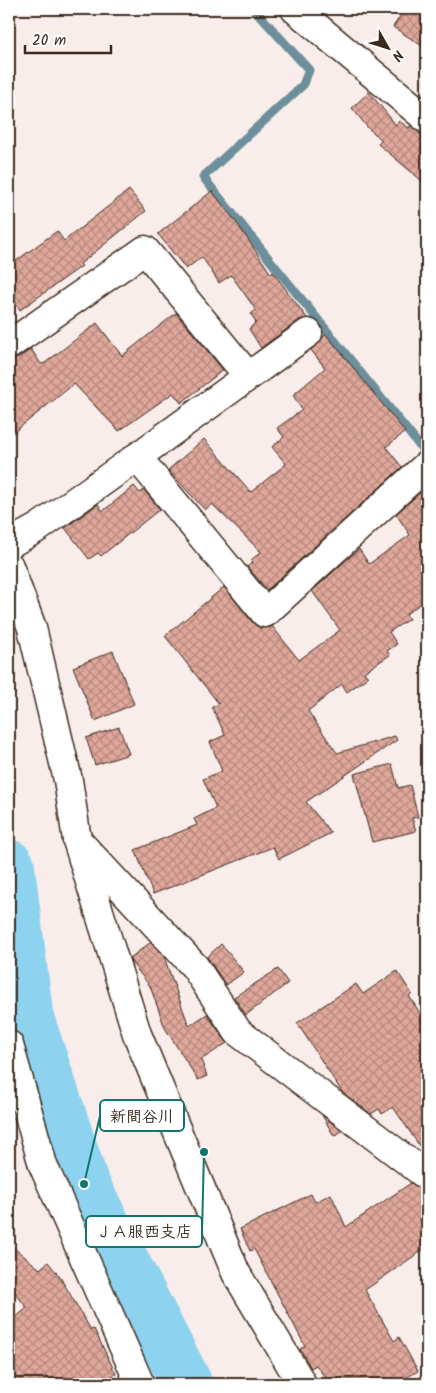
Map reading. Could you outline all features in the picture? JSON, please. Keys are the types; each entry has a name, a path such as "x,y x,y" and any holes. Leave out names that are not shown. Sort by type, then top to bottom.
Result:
{"street":[{"path":"295,9 427,119"},
{"path":"9,345 145,250 248,376"},
{"path":"9,544 39,527 308,333"},
{"path":"137,457 265,613 427,465"},
{"path":"9,566 32,628 68,780 77,840 137,1034 236,1273 302,1384"},
{"path":"77,840 195,967 238,1032 427,1176"},
{"path":"9,1045 43,1165 140,1384"}],"building":[{"path":"405,9 427,9 427,49 393,27"},
{"path":"369,92 396,125 399,121 409,128 410,126 427,140 427,185 378,144 382,140 368,128 352,108"},
{"path":"129,190 146,211 80,264 82,266 20,310 9,294 9,266 57,231 64,241"},
{"path":"212,191 239,226 271,274 273,272 307,318 299,320 261,348 249,329 256,322 251,314 256,310 231,275 219,283 202,257 186,269 158,234"},
{"path":"176,313 223,370 181,403 173,393 119,431 74,384 9,436 9,360 18,358 31,349 41,364 45,363 97,323 122,356"},
{"path":"326,334 405,432 386,447 402,467 267,590 247,567 253,562 251,560 261,552 212,504 205,510 168,470 204,439 251,492 286,464 272,447 284,437 277,428 302,410 293,395 325,368 311,350"},
{"path":"134,486 140,493 144,490 160,509 101,556 98,553 89,559 65,528 98,504 103,511"},
{"path":"421,492 427,500 427,599 406,614 409,619 389,632 397,644 387,651 390,655 364,672 368,677 347,692 342,684 308,711 337,753 395,736 397,740 306,802 331,833 279,859 273,847 153,894 135,850 197,825 194,819 216,808 203,779 222,771 210,742 225,735 212,707 219,704 165,636 224,587 253,623 260,628 272,626 299,660 340,630 312,591 359,549 369,564 410,535 396,514"},
{"path":"113,651 134,704 95,721 73,667"},
{"path":"119,727 129,754 95,765 86,738"},
{"path":"392,764 398,788 410,785 418,817 412,818 416,831 372,842 354,774"},
{"path":"151,942 164,957 189,1026 207,1014 227,1043 201,1060 207,1076 198,1080 165,1028 150,986 131,962 130,958"},
{"path":"221,944 244,972 226,985 207,957"},
{"path":"278,969 288,983 246,1015 234,997"},
{"path":"397,971 412,994 409,996 427,1024 427,1157 393,1107 382,1114 379,1109 371,1114 342,1092 297,1023 356,984 363,994"},
{"path":"322,1115 342,1131 334,1136"},
{"path":"411,1183 427,1191 427,1247 365,1290 394,1341 399,1337 418,1371 395,1384 330,1384 316,1365 311,1368 300,1349 305,1346 254,1249 250,1251 240,1229 311,1194 315,1202 331,1194 346,1227"},
{"path":"9,1244 40,1269 48,1262 60,1277 91,1330 94,1329 116,1374 96,1384 9,1384 9,1323 27,1308 9,1285"}],"waterway":[{"path":"254,9 309,70 303,85 203,177 427,455"},
{"path":"9,865 28,1017 84,1184 187,1384"}],"place":[{"name":"ＪＡ服西支店","path":"204,1152"},
{"name":"新間谷川","path":"84,1184"}]}
